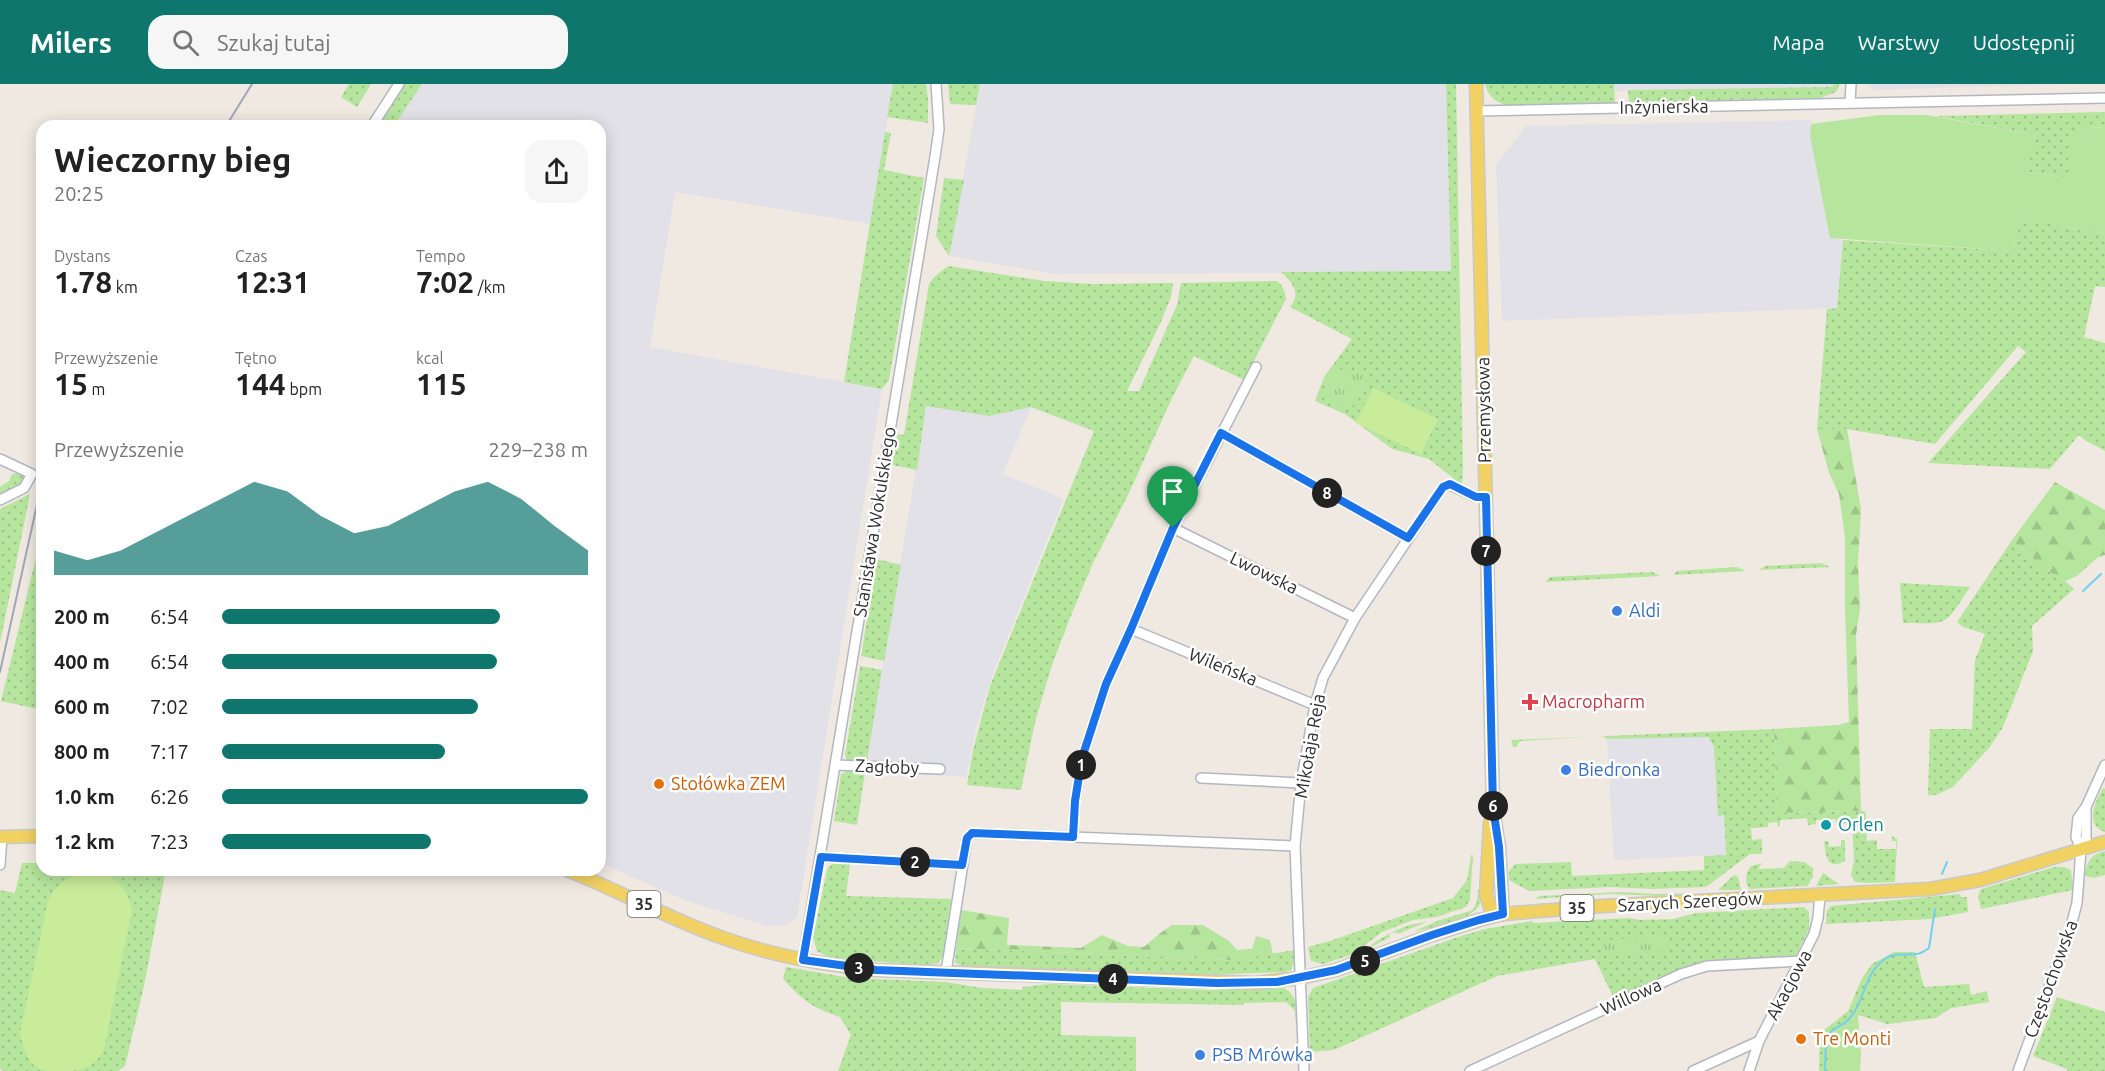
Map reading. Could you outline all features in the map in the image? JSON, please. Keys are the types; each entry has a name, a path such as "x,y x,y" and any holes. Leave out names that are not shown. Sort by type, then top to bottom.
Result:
{"main road":[{"name":"Przemysłowa","path":"1476,84 1493,808 1499,847 1498,915"},
{"path":"1,837 36,836"},
{"name":"35","path":"2080,849 2105,842"},
{"name":"Szarych Szeregów","path":"581,876 721,938 803,960 876,970 1255,983 1300,978 1336,970 1432,935 1498,915 1578,908 1900,892 1952,886 2009,872 2080,849"}],"street":[{"path":"376,120 399,84"},
{"name":"Stanisława Wokulskiego","path":"803,960 935,157 939,129 936,84"},
{"path":"1850,103 1851,84"},
{"name":"Inżynierska","path":"1477,111 2105,98"},
{"path":"1073,837 1075,801 1082,758 1106,684 1173,528 1256,367"},
{"path":"1221,433 1408,538"},
{"path":"0,459 32,474 24,488 0,500"},
{"name":"Mikołaja Reja","path":"1304,1071 1294,846 1301,783 1315,705 1323,678 1355,618 1443,487 1450,484 1476,497 1486,497"},
{"name":"Lwowska","path":"1173,528 1355,618"},
{"name":"Wileńska","path":"1131,629 1315,705"},
{"name":"Zagłoby","path":"835,765 940,769"},
{"name":"Częstochowska","path":"2018,1071 2070,930 2077,903 2080,849 2086,839 2086,807 2105,765"},
{"path":"1201,778 1301,783"},
{"path":"946,972 967,838 972,833 1294,846"},
{"path":"0,865 1,837"},
{"path":"821,857 962,865"},
{"name":"Akacjowa","path":"1749,1071 1759,1041 1814,934 1820,896"},
{"name":"Willowa","path":"1470,1071 1681,974 1707,966 1802,961"},
{"path":"1693,1071 1759,1041"}],"shaded area":[{"path":"422,84 893,84 871,224 675,192 650,347 882,389 797,917 787,925 767,926 687,901 606,866 606,120 398,120"},
{"path":"980,84 1446,84 1451,272 1055,274 949,256"},
{"path":"1517,84 1835,84 1832,87 1614,91"},
{"path":"1866,84 2058,84 1875,90"},
{"path":"1811,120 1810,136 1830,237 1843,240 1837,308 1502,321 1496,165 1526,126"},
{"path":"929,392 1031,407 1003,474 1064,499 993,673 977,724 966,777 865,772"},
{"path":"1705,736 1714,747 1718,815 1724,815 1726,855 1614,860 1607,739"}],"green space":[{"path":"349,84 371,84 357,107 341,97"},
{"path":"405,84 422,84 398,120 381,120"},
{"path":"893,84 926,84 928,123 887,117"},
{"path":"948,84 980,84 976,105 950,104"},
{"path":"1446,84 1456,84 1462,485 1429,459 1392,449 1345,414 1315,401 1324,377 1352,339 1290,307 1294,302 1294,288 1281,272 1451,271"},
{"path":"1485,84 1614,84 1615,103 1508,106 1493,98"},
{"path":"1840,84 1836,92 1820,98 1629,102 1628,90 1831,87"},
{"path":"2105,112 2105,127 2077,129 2070,178 2026,172 2035,135 1935,116"},
{"path":"1880,115 1926,115 2035,135 2027,172 2070,178 2070,132 2077,129 2105,127 2105,234 2020,218 2013,251 1830,238 1810,136 1811,124"},
{"path":"885,132 891,133 884,170 924,178 889,380 882,389 844,382"},
{"path":"944,178 964,180 949,256 936,236"},
{"path":"2020,218 2105,234 2105,287 2095,286 2084,337 2105,343 2105,451 2079,435 2050,469 1928,463 2026,352 2018,346 1935,444 1847,429 1817,429 1827,309 1837,308 1843,240 2013,251"},
{"path":"948,266 1044,281 1091,284 1173,283 1171,297 1160,324 1127,391 1139,391 1177,305 1181,283 1277,281 1286,299 1244,380 1194,356 1093,563 1072,613 1052,665 1035,722 1021,790 967,785 973,750 990,686 1094,431 1031,407 989,416 926,406 917,470 892,465 897,434 904,435 929,284"},
{"path":"1333,367 1347,371 1366,372 1364,387 1352,410 1325,400 1326,384"},
{"path":"1373,388 1438,419 1421,454 1356,423"},
{"path":"1817,429 1847,429 1861,509 1858,563 1860,609 1856,635 1861,811 1777,813 1774,729 1838,725 1849,722 1845,537 1839,494 1829,473"},
{"path":"21,473 24,478 20,484 0,496 0,487 9,481 12,474"},
{"path":"2055,482 2105,510 2105,555 2098,557 2077,576 2065,581 2045,569 2012,540"},
{"path":"30,494 0,643 0,509"},
{"path":"2012,540 2045,569 2074,589 2032,626 2033,651 2003,727 1989,748 1953,787 1936,795 1928,795 1930,729 1972,729 1975,660 1985,634 1963,627 1957,622"},
{"path":"36,558 36,709 1,701"},
{"path":"877,559 901,565 884,661 861,656"},
{"path":"1821,563 1830,567 1759,570 1765,566"},
{"path":"1737,567 1746,571 1673,575 1677,571"},
{"path":"1652,572 1660,576 1545,582 1550,577"},
{"path":"1900,583 1970,587 1945,620 1930,623 1903,623"},
{"path":"860,666 882,670 867,761 847,761 845,755"},
{"path":"1774,729 1777,813 1864,811 1867,841 1877,840 1877,849 1896,849 1896,841 1892,841 1892,836 1897,839 1895,882 1855,882 1851,875 1854,860 1852,824 1836,823 1835,819 1816,820 1816,824 1808,825 1807,818 1780,820 1778,827 1777,822 1768,823 1768,827 1751,828 1752,840 1762,839 1762,854 1750,854 1706,887 1652,889 1609,887 1529,891 1509,880 1509,871 1515,864 1571,862 1572,876 1704,870 1704,856 1726,855 1724,815 1718,816 1714,747 1708,737 1607,739 1603,736"},
{"path":"1595,736 1520,741 1517,746 1513,747 1511,740"},
{"path":"847,771 865,772 857,825 834,821 841,774"},
{"path":"2103,788 2105,789 2105,832 2099,829 2093,819 2095,806"},
{"path":"1841,840 1845,840 1845,861 1839,864 1831,863 1825,851 1824,841 1828,841 1829,847 1841,846"},
{"path":"2105,851 2105,875 2094,878 2085,876 2090,859"},
{"path":"1471,855 1473,855 1470,900 1466,907 1436,917 1413,920 1382,932 1353,954 1323,964 1311,961 1308,947 1453,898 1467,880"},
{"path":"1790,861 1804,862 1813,868 1813,877 1807,886 1749,889 1746,878 1751,866 1762,863 1758,869 1784,868"},
{"path":"22,863 36,863 36,876 165,876 144,986 125,1066 118,1071 4,1071 0,1069 0,890 15,893"},
{"path":"835,863 850,864 846,896 951,899 943,957 938,963 930,965 830,958 817,951 813,938 827,870"},
{"path":"2054,867 2071,870 2073,890 1981,909 1978,896 1981,889"},
{"path":"1823,873 1839,884 1816,886"},
{"path":"1734,875 1738,877 1741,890 1718,890"},
{"path":"74,877 110,877 124,890 132,910 104,1049 95,1062 79,1070 41,1070 28,1058 20,1033 48,901 61,883"},
{"path":"1481,889 1479,906 1473,912 1449,923 1413,932 1437,921 1473,910 1478,890"},
{"path":"1620,892 1695,893 1660,896 1609,894 1535,899 1539,896"},
{"path":"1960,894 1961,897 1967,897 1968,912 1930,919 1826,924 1827,910 1831,906"},
{"path":"1804,907 1809,912 1809,929 1796,956 1701,962 1681,968 1614,999 1595,959 1497,976 1334,1050 1310,1052 1308,997 1313,988 1485,929 1532,921 1533,923 1629,918 1673,919 1696,913"},
{"path":"961,910 1009,918 1007,945 1081,948 1102,935 1128,946 1144,947 1172,925 1203,925 1229,941 1237,950 1252,949 1256,936 1270,940 1273,954 1232,960 956,948"},
{"path":"1427,922 1397,934 1396,932 1389,934 1390,937 1362,952 1384,936 1400,928"},
{"path":"1666,937 1667,951 1605,955 1604,940"},
{"path":"956,948 1232,960 1295,950 1296,958 1291,970 1285,972 1201,975 963,966 955,963"},
{"path":"1894,952 1915,952 1924,987 1969,984 1971,995 1987,991 1989,1002 1951,1008 1936,1018 1887,1024 1858,1015 1848,1026 1834,1032 1828,1051 1829,1071 1819,1071 1820,1036 1824,1030 1848,1011 1861,980 1872,964"},
{"path":"786,967 851,978 945,982 982,988 1022,990 1023,987 1049,984 1212,990 1284,988 1294,999 1296,1009 1296,1025 1295,1011 1286,1002 1244,1003 1244,1005 1061,1002 1061,1035 1136,1037 1136,1071 838,1071 851,1035 840,1017 808,1002 790,987 783,979"},
{"path":"2057,997 2105,1012 2105,1071 2067,1071 2067,1069 2033,1056"},
{"path":"1858,1015 1860,1071 1829,1071 1830,1039 1834,1032 1848,1026"}],"waterway":[{"path":"2083,591 2101,574"},
{"path":"1942,874 1947,862"},
{"path":"1825,1071 1826,1036 1846,1022 1854,1013 1869,978 1880,963 1891,956 1918,954 1929,948 1935,909"}],"railway":[{"path":"230,120 252,84"},
{"path":"0,672 36,509"}],"place":[{"name":"Aldi","path":"1617,611"},
{"name":"Macropharm","path":"1530,702"},
{"name":"Biedronka","path":"1566,770"},
{"name":"Stołówka ZEM","path":"659,784"},
{"name":"Orlen","path":"1826,825"},
{"name":"Tre Monti","path":"1801,1039"},
{"name":"PSB Mrówka","path":"1200,1055"}],"route":[{"path":"1221,433 1408,538 1443,487 1450,484 1476,497 1486,497 1493,808 1499,847 1503,914 1432,935 1380,956 1336,970 1277,982 1217,983 876,970 803,960 821,857 962,865 967,838 972,833 1073,837 1075,801 1082,758 1106,684 1173,528 1221,433"}]}
